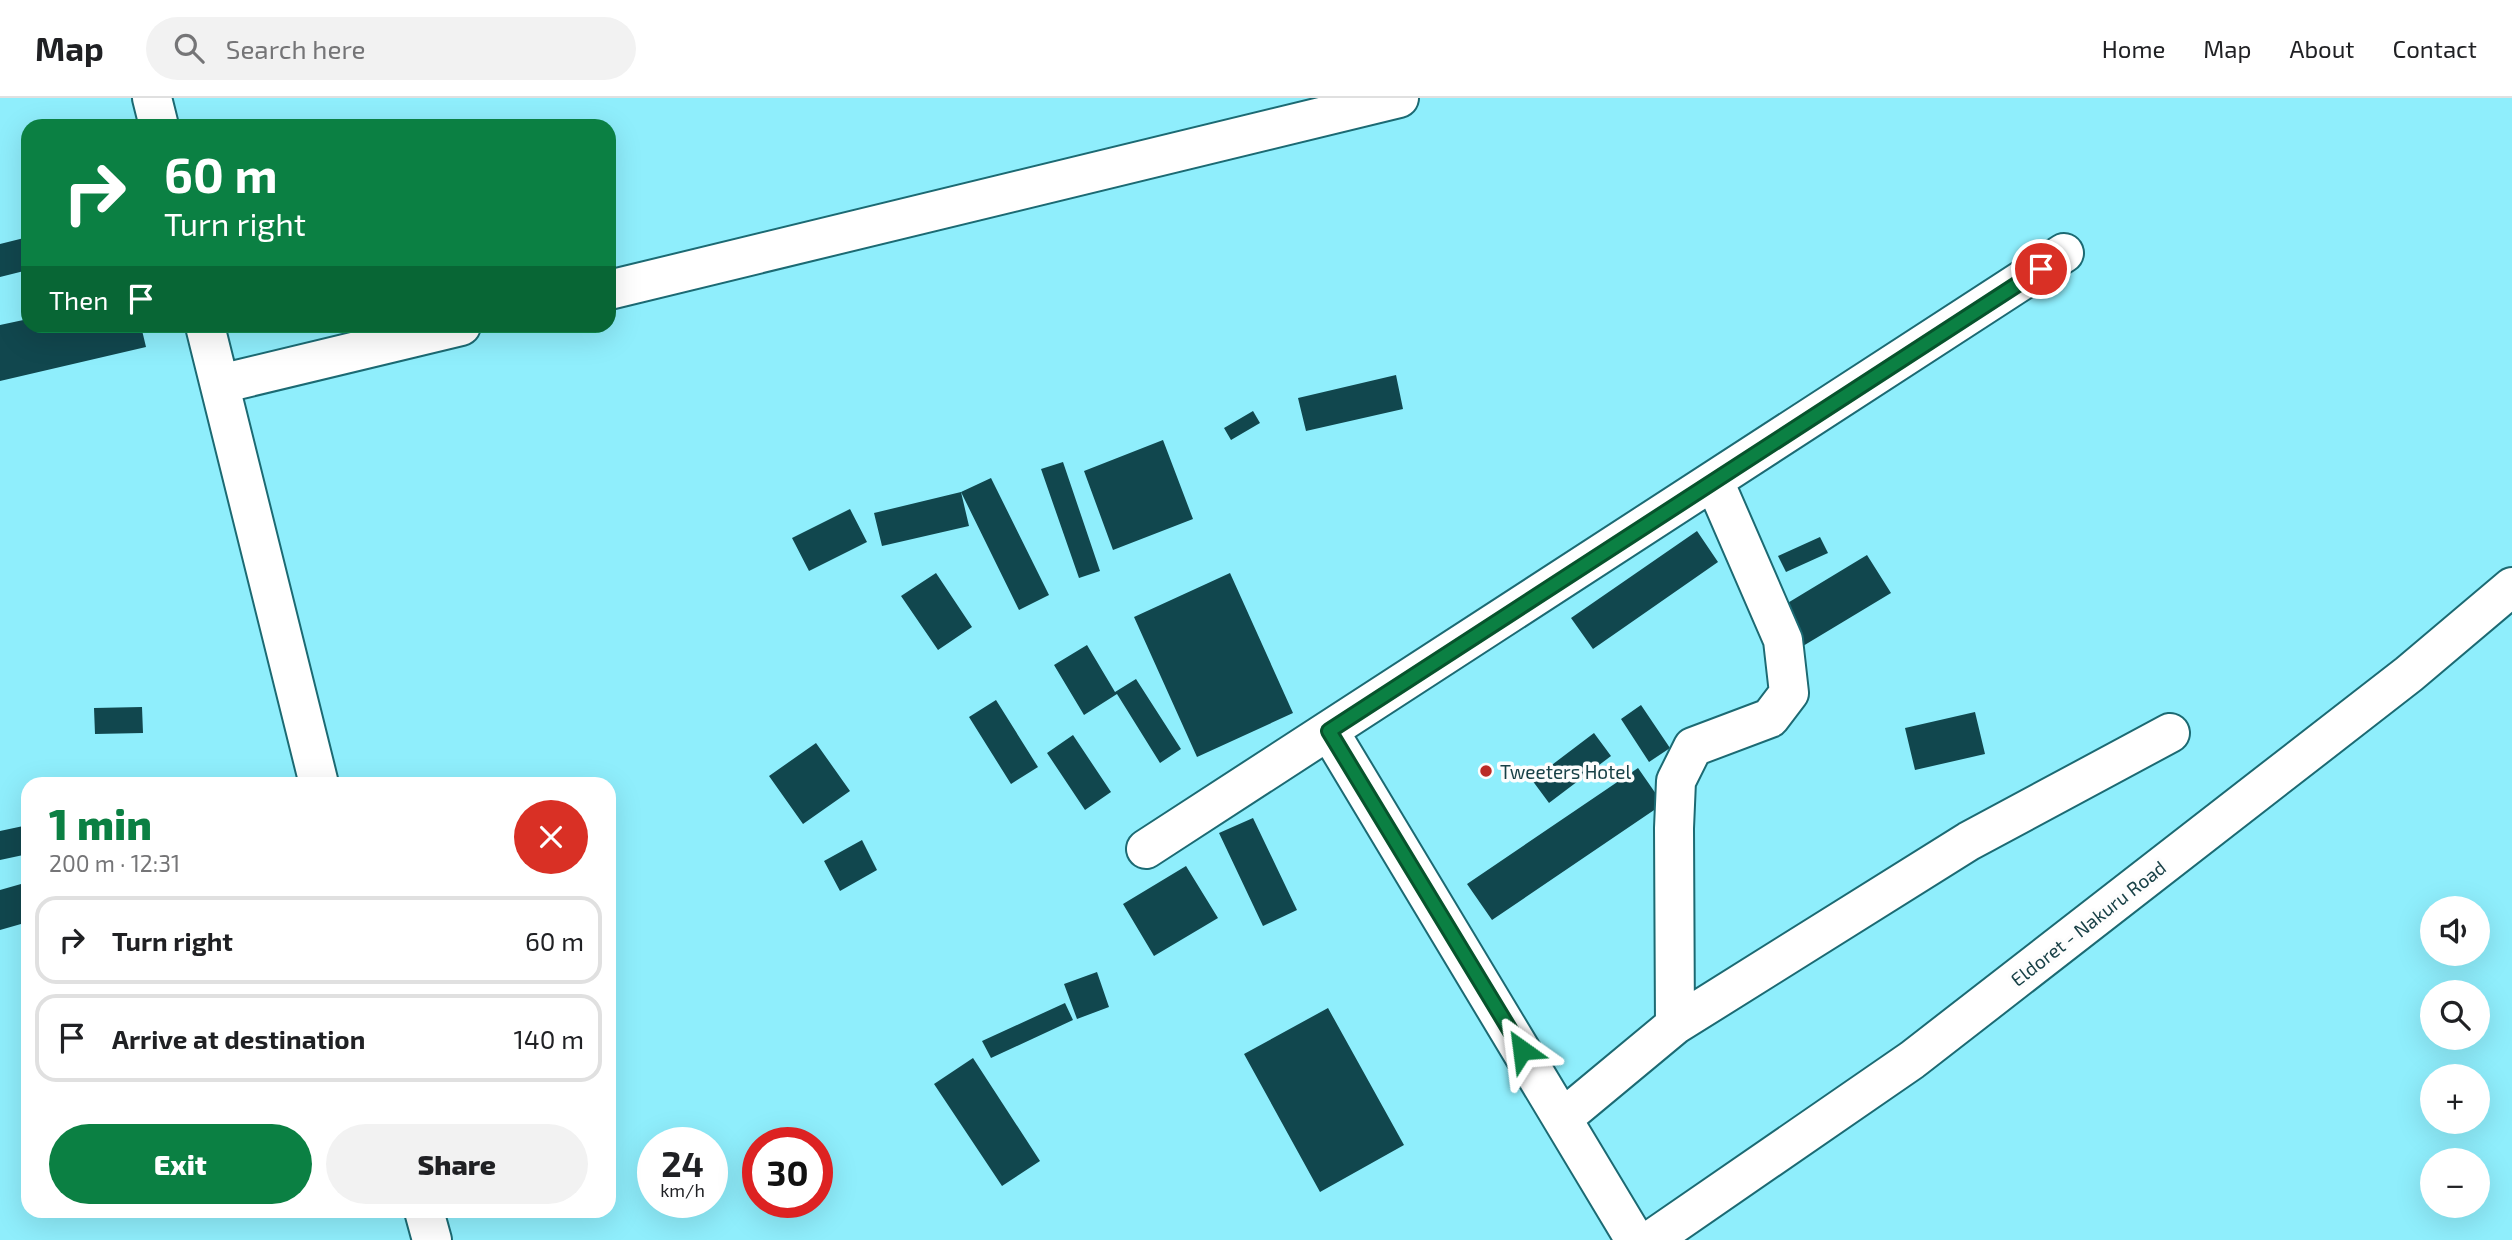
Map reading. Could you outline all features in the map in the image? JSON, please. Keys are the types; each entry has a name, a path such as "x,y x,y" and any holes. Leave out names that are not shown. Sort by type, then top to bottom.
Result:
{"main road":[{"path":"152,98 157,119"},
{"path":"616,288 1399,98"},
{"path":"1146,849 2064,253"},
{"path":"207,333 317,777"},
{"path":"220,384 432,333"},
{"path":"1675,1025 1676,780 1693,747 1769,718 1789,693 1783,640 1714,481"},
{"name":"Eldoret - Nakuru Road","path":"1650,1240 1912,1060 2410,674 2512,587"},
{"path":"1329,731 1635,1240"},
{"path":"1563,1118 1675,1025 1969,841 2169,733"},
{"path":"426,1218 432,1240"}],"building":[{"path":"21,239 21,272 0,277 0,244"},
{"path":"21,320 21,333 143,333 146,347 0,381 0,325"},
{"path":"1396,375 1403,409 1306,431 1298,398"},
{"path":"1253,411 1260,423 1231,440 1224,428"},
{"path":"1163,440 1193,519 1113,550 1084,471"},
{"path":"1063,462 1100,571 1079,578 1041,469"},
{"path":"991,478 1049,595 1019,610 961,492"},
{"path":"961,492 969,526 882,546 874,513"},
{"path":"850,509 867,542 809,571 792,538"},
{"path":"1697,531 1718,562 1593,649 1571,618"},
{"path":"1820,537 1828,553 1786,572 1778,556"},
{"path":"1867,555 1891,593 1803,646 1781,607"},
{"path":"936,573 972,627 938,650 901,596"},
{"path":"1230,573 1293,713 1197,757 1134,617"},
{"path":"1087,645 1115,692 1136,679 1181,749 1160,763 1117,694 1084,715 1054,665"},
{"path":"996,700 1038,767 1011,784 969,717"},
{"path":"1641,705 1670,748 1649,762 1621,719"},
{"path":"142,707 143,733 95,734 94,708"},
{"path":"1975,712 1985,754 1915,770 1905,728"},
{"path":"1594,733 1611,756 1549,803 1532,780"},
{"path":"1073,735 1111,792 1085,810 1047,753"},
{"path":"816,743 850,791 803,824 769,776"},
{"path":"1638,768 1663,804 1492,920 1467,884"},
{"path":"1253,818 1297,910 1263,926 1219,833"},
{"path":"21,826 21,856 0,860 0,831"},
{"path":"862,840 877,870 840,891 824,861"},
{"path":"1186,866 1218,918 1154,956 1123,904"},
{"path":"21,884 21,924 0,930 0,890"},
{"path":"1097,972 1109,1007 1077,1019 1064,984"},
{"path":"1065,1003 1073,1020 991,1058 982,1041"},
{"path":"1328,1008 1404,1145 1320,1192 1244,1054"},
{"path":"973,1058 1040,1161 1002,1186 934,1084"}],"place":[{"name":"Tweeters Hotel","path":"1486,771"}],"route":[{"path":"1522,1050 1329,731 2041,269"}]}
